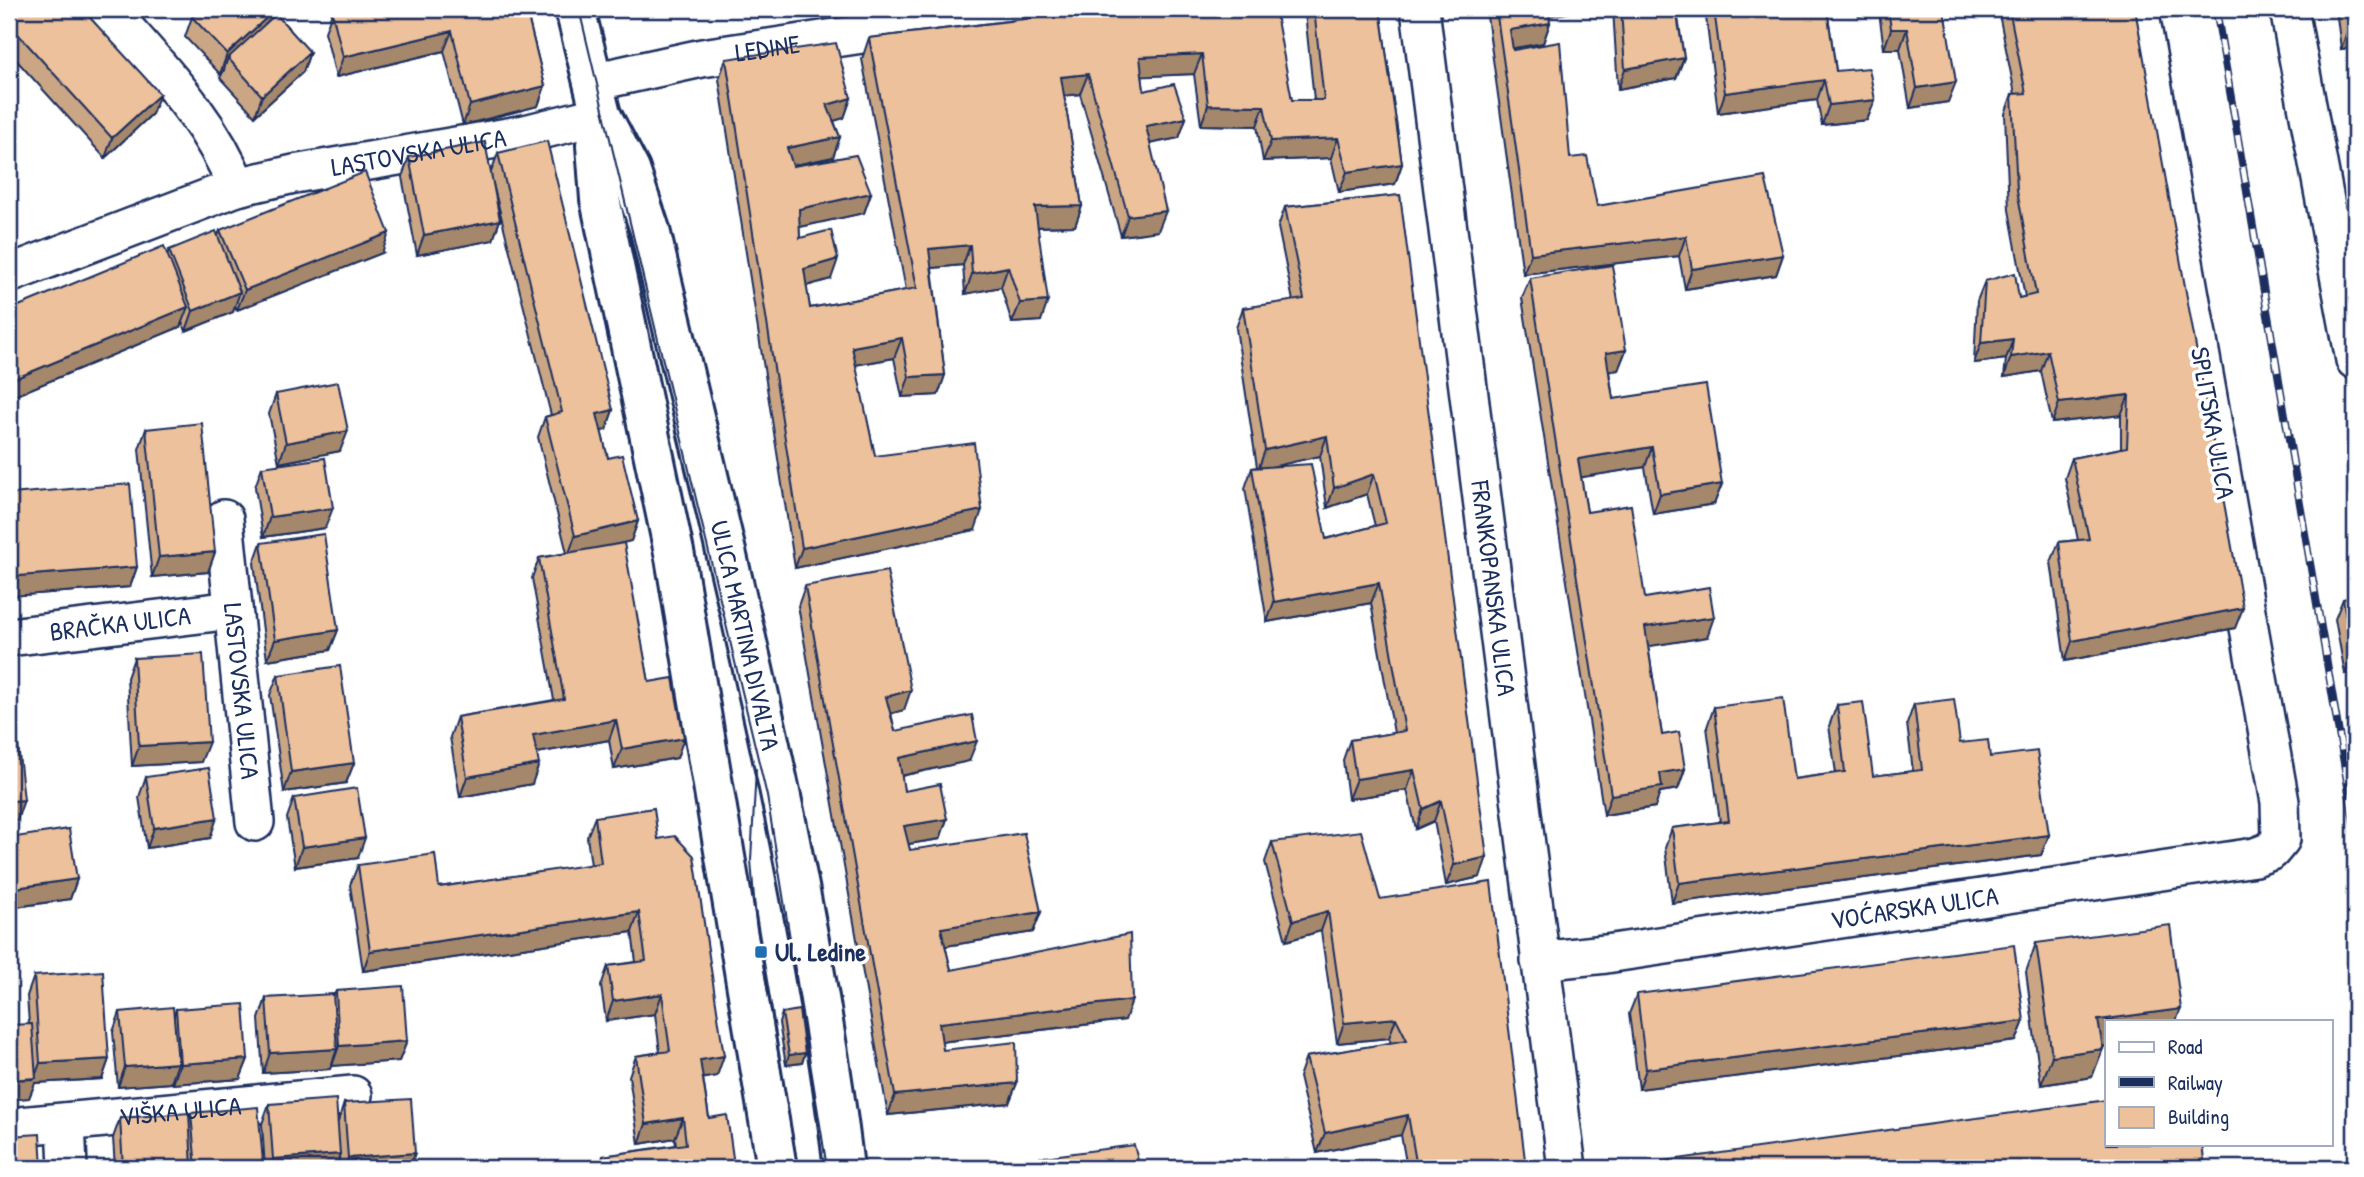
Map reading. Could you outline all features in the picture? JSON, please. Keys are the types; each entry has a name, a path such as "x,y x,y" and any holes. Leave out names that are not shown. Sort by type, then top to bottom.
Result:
{"street":[{"path":"107,9 204,121 226,160 236,187"},
{"name":"ULICA MARTINA DIVALTA","path":"575,9 597,98 630,170 650,230 760,692 805,915 844,1168"},
{"name":"LEDINE","path":"597,98 702,58 1028,9"},
{"name":"FRANKOPANSKA ULICA","path":"1420,9 1567,1168"},
{"name":"SPLITSKA ULICA","path":"2139,9 2280,802 2281,839"},
{"path":"2289,9 2355,360"},
{"name":"LASTOVSKA ULICA","path":"9,274 236,187 294,174 525,134 597,98"},
{"name":"ULICA MARTINA DIVALTA","path":"597,98 596,145 600,199 675,557 778,1168"},
{"name":"LASTOVSKA ULICA","path":"224,519 255,822"},
{"name":"BRAČKA ULICA","path":"9,637 233,610"},
{"name":"VOĆARSKA ULICA","path":"1540,961 1606,954 2255,857 2271,851 2281,839"},
{"name":"VIŠKA ULICA","path":"9,1127 352,1096"},
{"path":"66,1122 68,1168"}],"building":[{"path":"9,9 82,9 160,94 112,138 9,24"},
{"path":"201,9 275,10 227,54 192,17"},
{"path":"346,9 526,9 545,86 470,105 452,31 343,57 332,12"},
{"path":"1107,9 1275,9 1292,100 1324,100 1314,9 1380,9 1402,164 1347,172 1338,138 1271,141 1264,106 1208,105 1202,54 1140,57 1144,91 1174,84 1186,118 1146,126 1166,211 1128,216 1088,74 1061,77 1082,206 1035,207 1048,301 1020,303 1008,267 972,274 970,245 929,249 945,375 909,377 902,338 852,347 875,456 974,443 982,510 802,548 726,59 836,43 851,98 827,105 840,137 787,148 793,166 856,155 871,193 799,209 800,238 831,230 838,259 804,269 810,308 917,288 869,38"},
{"path":"1496,9 1548,9 1550,23 1510,30 1513,50 1560,42 1570,158 1587,156 1597,206 1765,177 1783,255 1692,269 1686,236 1531,254"},
{"path":"1621,9 1676,9 1684,58 1625,69"},
{"path":"1714,9 1827,9 1836,71 1869,68 1875,100 1829,105 1824,80 1725,93"},
{"path":"1888,9 1944,9 1956,82 1917,88 1907,29 1891,29"},
{"path":"2009,9 2135,9 2243,608 2072,641 2059,542 2089,539 2072,458 2127,447 2129,395 2059,403 2048,351 2011,357 2013,339 1981,343 1985,281 2015,273 2019,298 2036,294 2017,190 2012,94 2026,93"},
{"path":"2346,9 2355,9 2355,28 2348,29"},
{"path":"276,14 310,52 262,96 228,58"},
{"path":"547,141 613,410 597,414 608,458 622,455 638,521 575,536 545,417 562,412 498,153"},
{"path":"485,142 500,220 424,235 409,157"},
{"path":"365,172 389,233 245,290 220,230"},
{"path":"1400,195 1487,857 1454,865 1441,801 1423,809 1414,770 1356,779 1350,740 1405,731 1379,583 1274,602 1252,468 1311,464 1326,539 1386,523 1374,474 1334,488 1327,436 1265,450 1243,308 1304,299 1285,207"},
{"path":"216,231 240,292 193,311 169,250"},
{"path":"164,246 188,307 9,381 9,310"},
{"path":"1612,265 1626,350 1606,353 1613,399 1706,385 1722,484 1660,494 1652,447 1578,459 1587,512 1631,505 1645,598 1709,587 1714,617 1645,627 1662,735 1679,732 1685,769 1660,773 1662,787 1611,795 1530,278"},
{"path":"338,382 348,431 286,443 276,394"},
{"path":"202,423 215,552 159,557 146,429"},
{"path":"325,458 333,508 270,517 262,467"},
{"path":"130,484 137,567 18,576 11,494"},
{"path":"324,534 338,630 275,640 261,543"},
{"path":"624,543 649,682 673,678 684,738 622,749 616,720 533,735 539,764 467,777 457,717 564,699 539,558"},
{"path":"887,571 911,690 886,697 895,731 972,715 977,741 899,758 904,791 940,784 947,819 904,826 910,850 1024,833 1041,912 941,928 951,970 1130,934 1132,1000 939,1023 943,1050 1016,1042 1017,1083 895,1095 805,586"},
{"path":"2355,597 2355,654 2352,654 2343,599"},
{"path":"203,654 209,742 139,746 134,658"},
{"path":"9,662 24,800 9,801"},
{"path":"340,666 354,763 291,772 278,675"},
{"path":"1783,698 1794,779 1845,772 1837,705 1863,702 1873,776 1922,770 1914,704 1954,699 1960,743 1988,740 1990,757 2037,751 2049,835 1679,883 1672,828 1729,821 1714,707"},
{"path":"209,768 217,818 154,828 146,777"},
{"path":"357,788 365,838 302,847 294,798"},
{"path":"654,808 658,839 675,836 694,856 724,1056 700,1060 709,1118 727,1115 734,1165 711,1168 605,1168 603,1156 686,1144 683,1118 646,1124 636,1056 670,1051 662,994 613,1001 608,966 646,961 639,912 370,951 358,865 435,854 439,887 601,863 595,817"},
{"path":"69,829 77,879 15,888 9,838"},
{"path":"1361,831 1380,899 1491,882 1526,1168 1417,1168 1408,1115 1325,1133 1306,1057 1407,1040 1396,1018 1344,1023 1328,911 1293,921 1272,842"},
{"path":"2170,925 2181,1009 2098,1020 2103,1049 2052,1056 2036,943"},
{"path":"2014,945 2024,1021 1646,1069 1637,994"},
{"path":"103,971 109,1059 40,1063 34,976"},
{"path":"403,986 407,1041 339,1046 336,991"},
{"path":"333,994 337,1049 270,1053 266,998"},
{"path":"244,1004 248,1059 180,1064 176,1009"},
{"path":"173,1007 178,1063 125,1067 120,1012"},
{"path":"799,1010 805,1053 789,1055 782,1013"},
{"path":"32,1024 36,1078 9,1080 9,1025"},
{"path":"336,1099 340,1154 273,1159 269,1104"},
{"path":"411,1099 415,1153 348,1158 344,1103"},
{"path":"2105,1100 2105,1146 2202,1146 2205,1168 1664,1168 1663,1161"},
{"path":"258,1107 263,1162 196,1168 191,1113"},
{"path":"189,1113 192,1168 123,1168 120,1118"},
{"path":"40,1134 42,1168 9,1168 9,1136"},
{"path":"1134,1145 1140,1168 961,1168"}],"tram line":[{"path":"579,9 767,796 827,1168"},
{"path":"756,769 751,860 756,923 798,1168"}],"railway":[{"path":"2216,9 2355,828"}],"place":[{"name":"Ul. Ledine","path":"761,952"}]}
